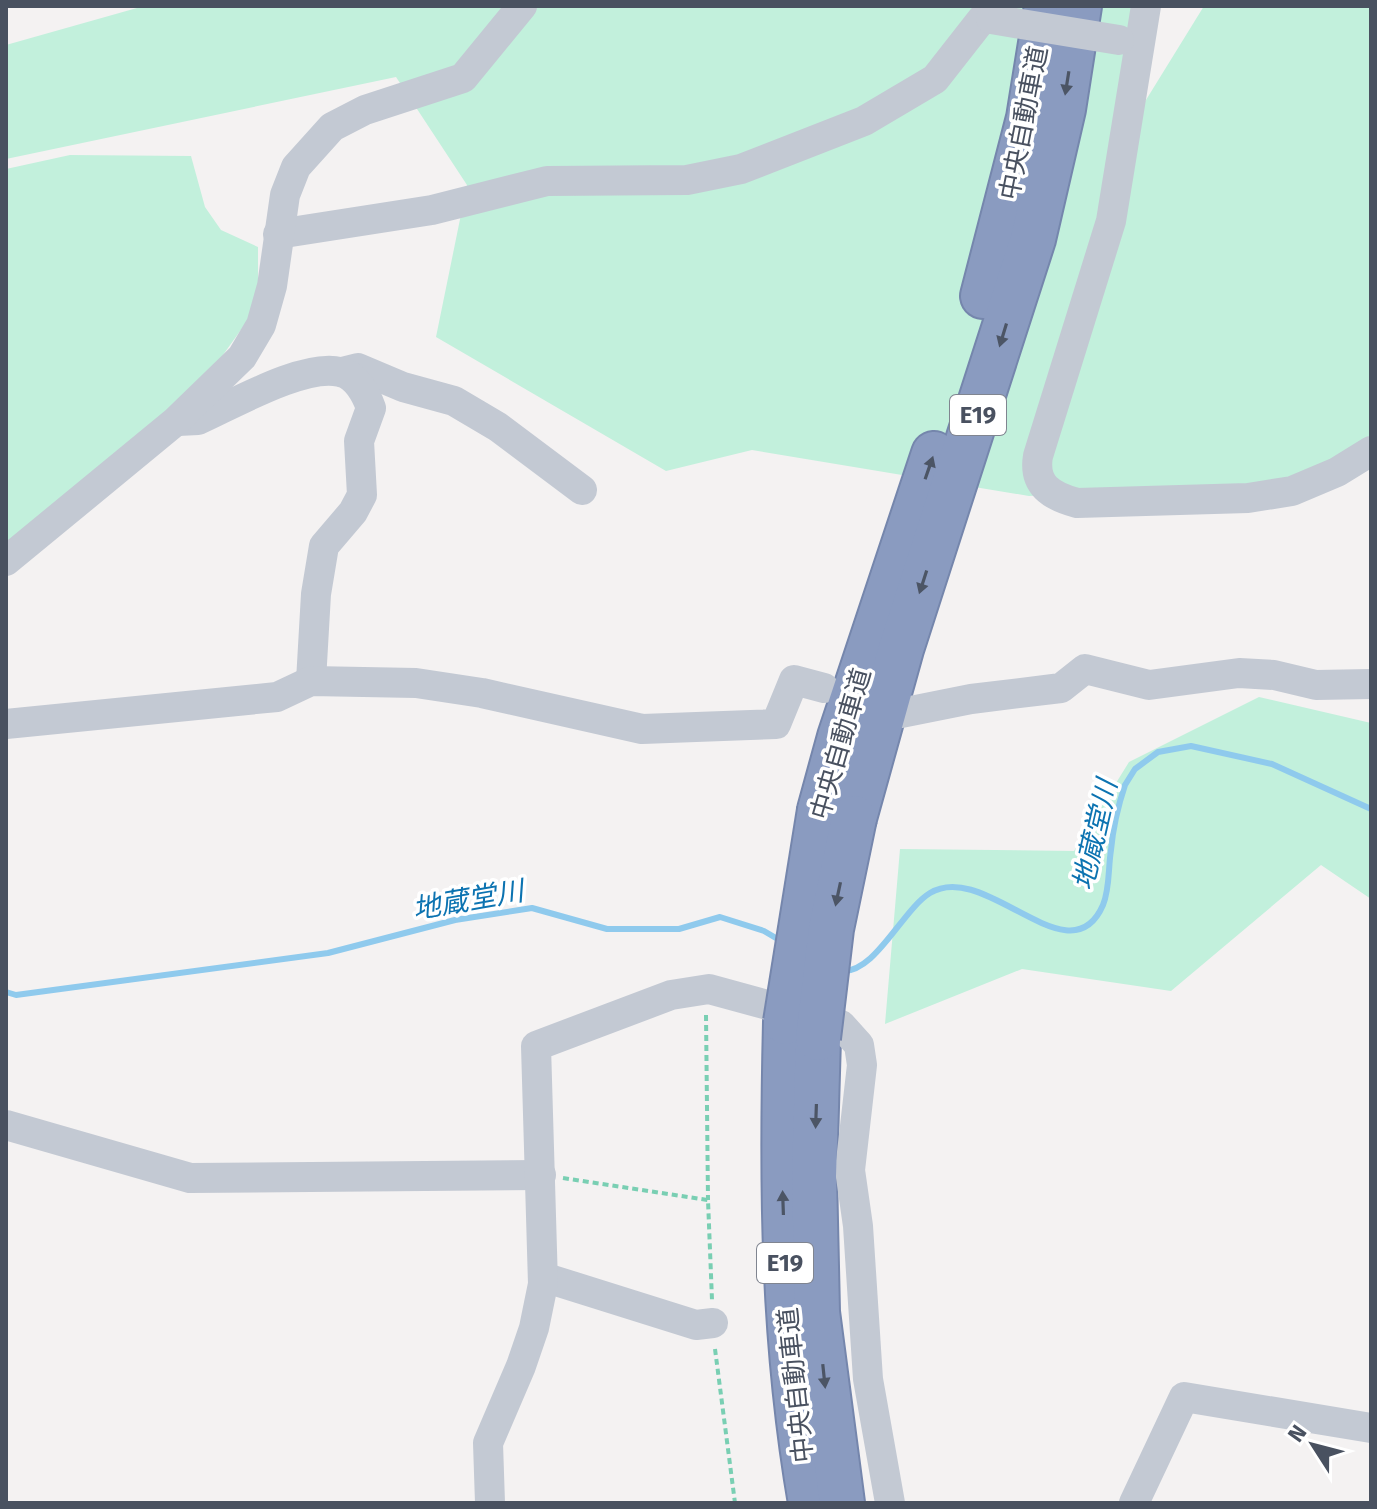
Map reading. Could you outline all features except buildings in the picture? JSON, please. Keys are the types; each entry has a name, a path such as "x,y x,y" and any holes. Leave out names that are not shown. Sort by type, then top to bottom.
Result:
{"highway":[{"name":"中央自動車道","path":"811,1503 798,1426 786,1315 783,1170 837,814 844,722 998,248 1029,118 1047,6"},
{"name":"中央自動車道","path":"837,814 901,649 1033,239 1063,109 1079,6"},
{"name":"中央自動車道","path":"802,1030 814,1176 817,1312 842,1503"}],"street":[{"path":"6,561 176,421 242,357 261,325 272,286 285,195 296,167 332,127 365,110 463,78 522,6"},
{"path":"1146,6 1131,40 1111,221 1038,456 1039,480 1054,497 1077,503 1248,498 1292,491 1337,472 1371,451"},
{"path":"278,234 432,210 547,181 687,180 741,169 864,121 935,79 982,19 1131,40"},
{"path":"176,421 198,420 319,371 342,372 358,368 403,387 454,401 511,436 582,490"},
{"path":"311,681 316,594 324,546 353,512 362,495 359,441 371,408 365,391 342,372"},
{"path":"901,713 971,699 1061,688 1085,669 1149,685 1239,673 1274,675 1316,685 1371,684"},
{"path":"6,724 277,697 311,681 416,683 482,693 642,729 679,730 776,724 794,680 824,688"},
{"path":"490,1503 488,1443 534,1328 543,1277 536,1046 671,995 709,989 841,1025 859,1045 862,1065 850,1170 858,1226 868,1379 890,1503"},
{"path":"6,1125 190,1178 541,1175"},
{"path":"543,1277 696,1325 713,1323"},
{"path":"1134,1503 1184,1397 1371,1428"}],"path":[{"path":"708,1200 704,1034 709,989"}],"green space":[{"path":"144,6 1142,6 1133,121 1204,6 1371,6 1371,440 1297,482 1029,496 752,450 666,471 436,337 467,185 396,77 6,159 6,45"},
{"path":"70,155 191,156 205,207 221,230 258,247 258,291 248,320 210,373 6,551 6,169"},
{"path":"1259,697 1371,723 1371,899 1321,865 1171,991 1022,969 885,1024 900,849 1074,851 1129,762"}],"waterway":[{"name":"地蔵堂川","path":"841,971 853,969 877,952 930,893 952,887 976,891 1048,926 1070,930 1088,925 1105,898 1114,825 1125,785 1135,769 1158,752 1191,746 1272,764 1371,809"},
{"name":"地蔵堂川","path":"6,992 16,995 328,953 455,920 532,908 607,929 679,929 720,917 764,931 781,941"}]}
